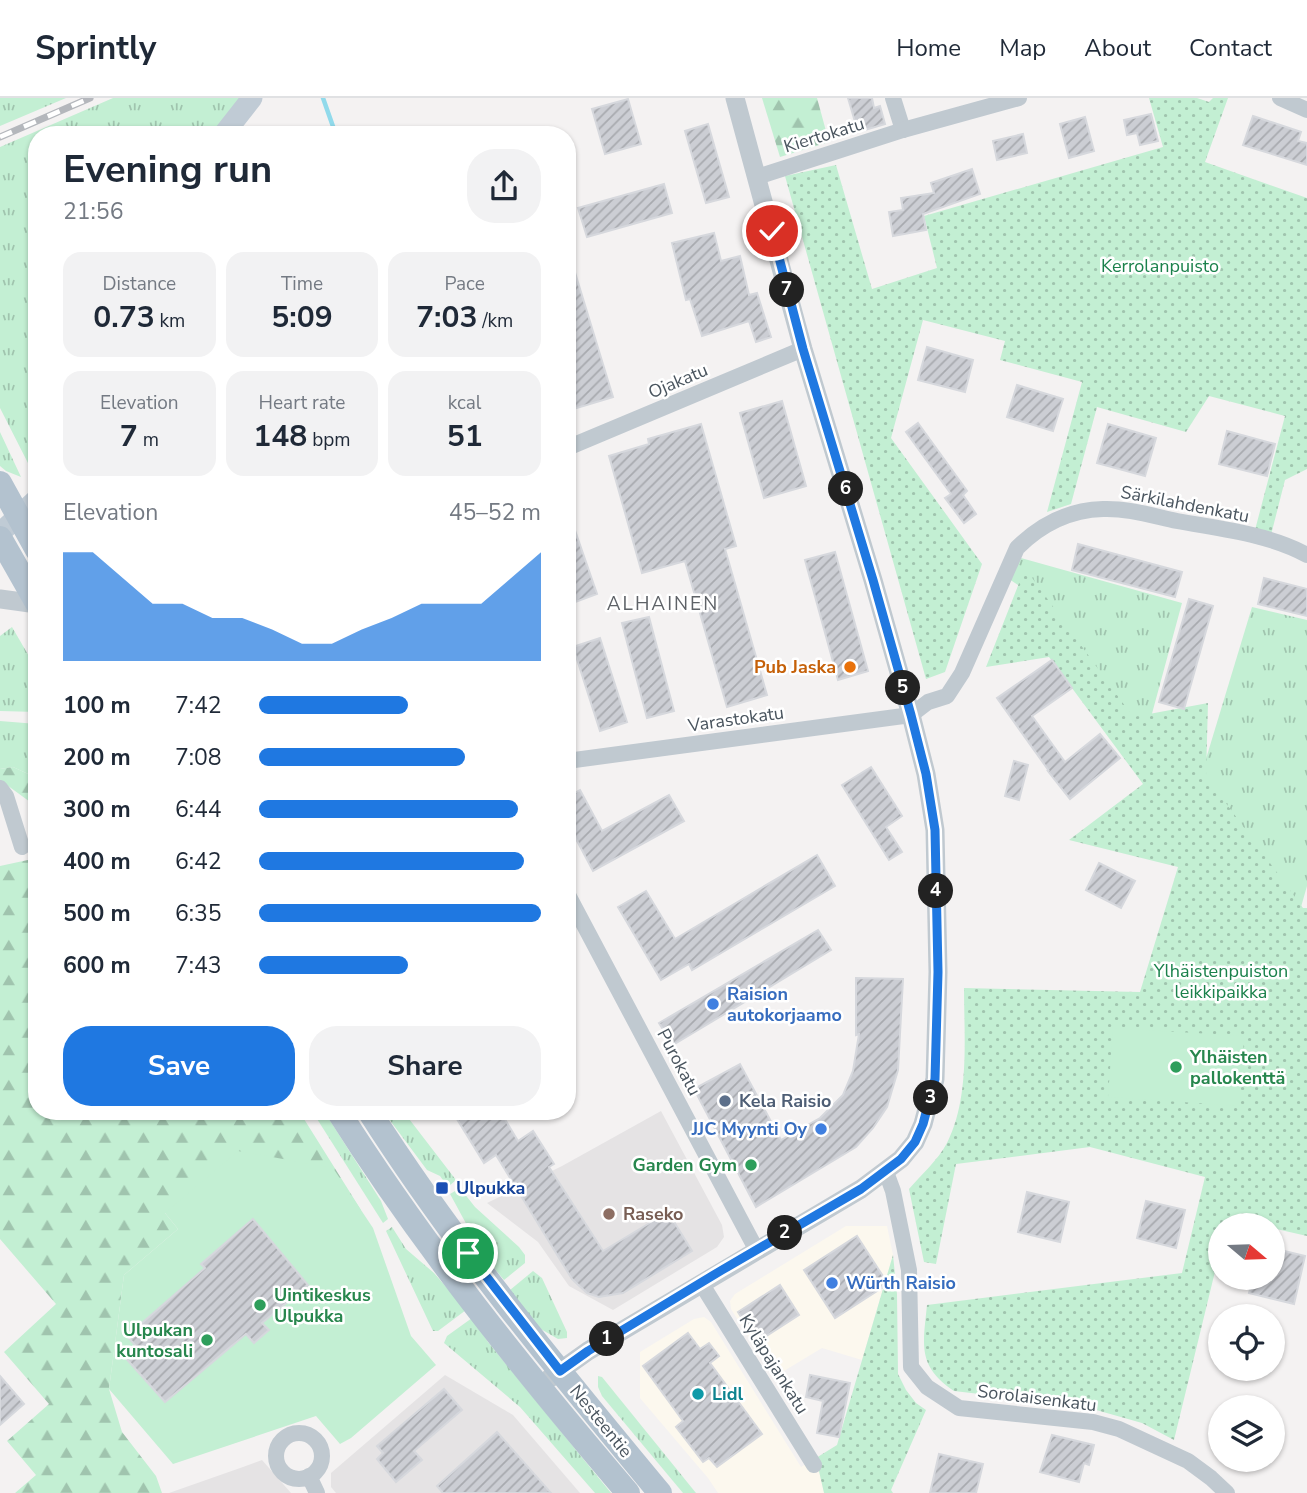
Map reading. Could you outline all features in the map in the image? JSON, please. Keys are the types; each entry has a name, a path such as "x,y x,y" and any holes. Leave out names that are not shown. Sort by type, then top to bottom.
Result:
{"main road":[{"path":"230,126 252,98"},
{"path":"0,483 9,525 28,542"},
{"path":"9,525 28,507"},
{"path":"0,538 28,588"},
{"name":"Nesteentie","path":"344,1120 445,1266 537,1387 628,1493"},
{"name":"Nesteentie","path":"375,1120 445,1222 560,1371 660,1493"}],"street":[{"path":"537,1387 756,1249 886,1172 915,1142 927,1113 935,1079 938,972 935,830 926,774 873,580 803,349 735,98"},
{"path":"893,98 903,130"},
{"name":"Kiertokatu","path":"757,177 903,130 1018,98"},
{"path":"1280,98 1307,110"},
{"name":"Ojakatu","path":"576,444 803,349"},
{"name":"Särkilahdenkatu","path":"911,715 928,702 947,696 962,673 1017,548 1032,533 1052,520 1103,509 1134,512 1262,538 1307,555"},
{"path":"0,599 28,603"},
{"name":"Varastokatu","path":"576,760 911,715"},
{"path":"0,788 6,796 22,847"},
{"name":"Purokatu","path":"576,910 756,1249"},
{"name":"Sorolaisenkatu","path":"886,1172 893,1191 909,1270 911,1367 927,1387 959,1408 1093,1422 1119,1429 1188,1461 1227,1493"},
{"name":"Kyläpajankatu","path":"701,1283 814,1465"},
{"path":"309,1476 317,1493"}],"shaded area":[{"name":"Raseko","path":"661,1111 722,1225 724,1237 717,1247 613,1310 569,1286 538,1242 487,1203 562,1166"},
{"path":"846,1226 887,1226 893,1255 862,1360 822,1348 774,1377 731,1309 730,1301 735,1294"},
{"path":"704,1317 711,1322 801,1467 816,1458 824,1493 718,1493 640,1398 640,1352 694,1319"},
{"path":"445,1375 513,1415 580,1493 336,1493 331,1487 331,1473"},
{"path":"262,1460 291,1493 169,1493 243,1467"}],"green space":[{"path":"0,98 66,98 0,126"},
{"path":"113,98 240,98 219,126 48,126"},
{"path":"762,98 817,98 829,142 780,157"},
{"name":"Kerrolanpuisto","path":"1149,98 1197,98 1209,102 1213,98 1228,98 1205,162 1307,198 1307,469 1285,480 1271,535 1255,530 1285,416 1209,396 1186,432 1097,407 1071,504 1047,512 1082,382 1000,360 1005,341 923,320 891,438 982,564 945,672 926,679 785,176 836,165 872,289 937,268 924,216 1163,147"},
{"path":"28,135 28,463 0,408 0,147"},
{"path":"0,432 21,477 0,466"},
{"path":"1021,558 1182,603 1150,721 1113,716 1018,585 1009,579"},
{"name":"Ylhäistenpuiston leikkipaikka","path":"1025,568 1133,717 1208,703 1206,776 1303,908 1307,908 1307,1236 1285,1231 1285,1213 1208,1213 1208,1290 1211,1290 1174,1440 1142,1423 1082,1406 954,1391 934,1373 925,1354 927,1305 1182,1273 1205,1177 1090,1147 956,1164 936,1264 924,1262 909,1189 939,1155 954,1125 964,1067 964,988 1140,992 1178,867 1069,840 1143,784 1049,657 986,667"},
{"path":"1252,607 1307,620 1307,886 1299,914 1192,805"},
{"path":"12,627 28,655 28,712 0,711 0,636"},
{"path":"0,721 28,723 28,774 13,767 0,769"},
{"path":"13,767 28,774 28,800 0,780 0,769"},
{"path":"28,860 28,1120 305,1120 361,1210 165,1213 178,1229 124,1275 109,1389 122,1432 156,1476 162,1493 15,1493 36,1475 7,1441 49,1404 4,1352 56,1304 0,1239 0,866"},
{"name":"Ylhäisten pallokenttä","path":"1113,1028 1244,1036 1240,1106 1108,1097"},
{"path":"318,1120 330,1120 381,1201 388,1219 383,1223"},
{"path":"390,1120 410,1120 456,1180 448,1187 440,1176 427,1170"},
{"name":"Uintikeskus Ulpukka","path":"238,1151 333,1168 373,1228 411,1336 436,1365 351,1438 340,1444 316,1416 173,1464 109,1389 124,1275 178,1229 165,1213"},
{"path":"460,1188 475,1207 525,1255 525,1263 504,1280 481,1250 450,1194"},
{"path":"392,1227 406,1249 434,1273 466,1310 438,1331 433,1331 386,1231"},
{"path":"893,1255 897,1294 898,1374 916,1403 926,1410 891,1490 893,1493 824,1493 816,1458 837,1445"},
{"path":"533,1271 542,1278 567,1332 567,1338 558,1339 539,1328 510,1290"},
{"path":"472,1318 488,1342 611,1493 595,1493 520,1407 444,1343 447,1336"},
{"path":"598,1376 602,1377 696,1493 683,1493 602,1396 598,1387"}],"building":[{"path":"848,98 872,98 874,108 880,106 885,124 858,132"},
{"path":"628,99 641,144 605,154 592,109"},
{"path":"1151,114 1158,141 1140,145 1137,133 1127,135 1124,120"},
{"path":"1253,116 1301,132 1298,141 1307,143 1307,165 1243,145"},
{"path":"1085,117 1094,151 1069,158 1060,124"},
{"path":"708,124 729,197 706,203 685,131"},
{"path":"1023,134 1027,153 997,160 993,141"},
{"path":"972,169 980,194 923,214 926,230 893,236 889,212 903,210 901,198 934,193 931,183"},
{"path":"664,184 672,213 587,237 578,208"},
{"path":"714,233 721,261 740,256 749,295 757,293 771,337 756,342 749,321 702,336 690,299 686,300 672,243"},
{"path":"576,276 613,397 576,408"},
{"path":"927,347 973,360 965,392 918,380"},
{"path":"1017,385 1063,399 1053,431 1007,417"},
{"path":"782,401 806,486 764,498 740,413"},
{"path":"918,423 967,491 963,495 976,514 964,523 945,498 951,494 906,432"},
{"path":"701,424 736,546 725,549 767,695 727,707 685,561 642,573 609,456 649,444 648,439"},
{"path":"1108,424 1156,438 1145,476 1097,463"},
{"path":"1227,431 1275,444 1267,476 1219,464"},
{"path":"576,533 597,594 576,602"},
{"path":"1078,544 1182,572 1175,597 1072,570"},
{"path":"835,552 868,671 838,680 805,560"},
{"path":"1264,578 1307,589 1307,616 1258,604"},
{"path":"1189,599 1213,606 1184,709 1159,702"},
{"path":"649,617 674,711 647,718 622,623"},
{"path":"600,638 627,722 600,731 576,656 576,646"},
{"path":"1052,660 1072,688 1032,716 1065,762 1100,734 1120,758 1070,799 997,698"},
{"path":"1014,761 1028,765 1019,800 1005,796"},
{"path":"871,767 902,816 886,827 902,852 889,860 842,785"},
{"path":"580,790 602,831 669,795 684,821 593,871 576,839 576,792"},
{"path":"817,855 835,886 692,970 689,964 661,980 618,907 646,891 675,939"},
{"path":"1099,863 1135,881 1121,908 1086,890"},
{"path":"818,930 831,950 673,1045 659,1023"},
{"path":"856,978 903,979 898,1070 887,1107 856,1147 756,1207 694,1089 740,1064 781,1140 820,1118 843,1095 853,1071 859,1034 856,1035"},
{"path":"458,1120 505,1120 518,1141 533,1131 554,1164 549,1167 603,1251 668,1212 692,1251 623,1293 599,1297 587,1293 572,1279 496,1155 484,1163"},
{"path":"1027,1192 1069,1202 1060,1242 1018,1232"},
{"path":"1146,1201 1185,1210 1176,1248 1137,1238"},
{"path":"253,1219 308,1285 262,1323 269,1330 254,1343 246,1334 165,1402 123,1355 135,1345 127,1336 205,1268 201,1264"},
{"path":"857,1236 888,1284 835,1318 804,1270"},
{"path":"1285,1251 1305,1256 1294,1304 1249,1293 1250,1290 1285,1290"},
{"path":"780,1285 799,1315 757,1342 738,1312"},
{"name":"Lidl","path":"688,1333 700,1349 709,1343 719,1356 710,1363 762,1434 717,1467 709,1458 703,1462 676,1427 683,1421 643,1366"},
{"path":"810,1375 850,1383 839,1437 817,1433 823,1401 806,1397"},
{"path":"0,1376 24,1404 0,1425"},
{"path":"444,1389 462,1410 414,1451 422,1460 396,1482 377,1459 383,1453 377,1446"},
{"path":"497,1432 551,1493 443,1493 437,1486"},
{"path":"1052,1435 1094,1445 1089,1465 1084,1463 1079,1482 1040,1472"},
{"path":"939,1454 983,1464 976,1493 930,1493"}],"waterway":[{"path":"323,98 333,126"}],"railway":[{"path":"0,137 90,98"}],"place":[{"name":"Pub Jaska","path":"850,667"},
{"name":"Raision autokorjaamo","path":"713,1004"},
{"name":"Ylhäisten pallokenttä","path":"1176,1067"},
{"name":"Kela Raisio","path":"725,1101"},
{"name":"JJC Myynti Oy","path":"821,1129"},
{"name":"Garden Gym","path":"751,1165"},
{"name":"Ulpukka","path":"442,1188"},
{"name":"Raseko","path":"609,1214"},
{"name":"Würth Raisio","path":"832,1283"},
{"name":"Uintikeskus Ulpukka","path":"260,1305"},
{"name":"Ulpukan kuntosali","path":"207,1340"},
{"name":"Lidl","path":"698,1394"}],"district":[{"name":"ALHAINEN","path":"663,603"}],"route":[{"path":"468,1253 560,1371 588,1351 886,1172 915,1142 930,1101 935,1079 938,972 935,830 926,774 873,580 803,349 772,231"}]}
